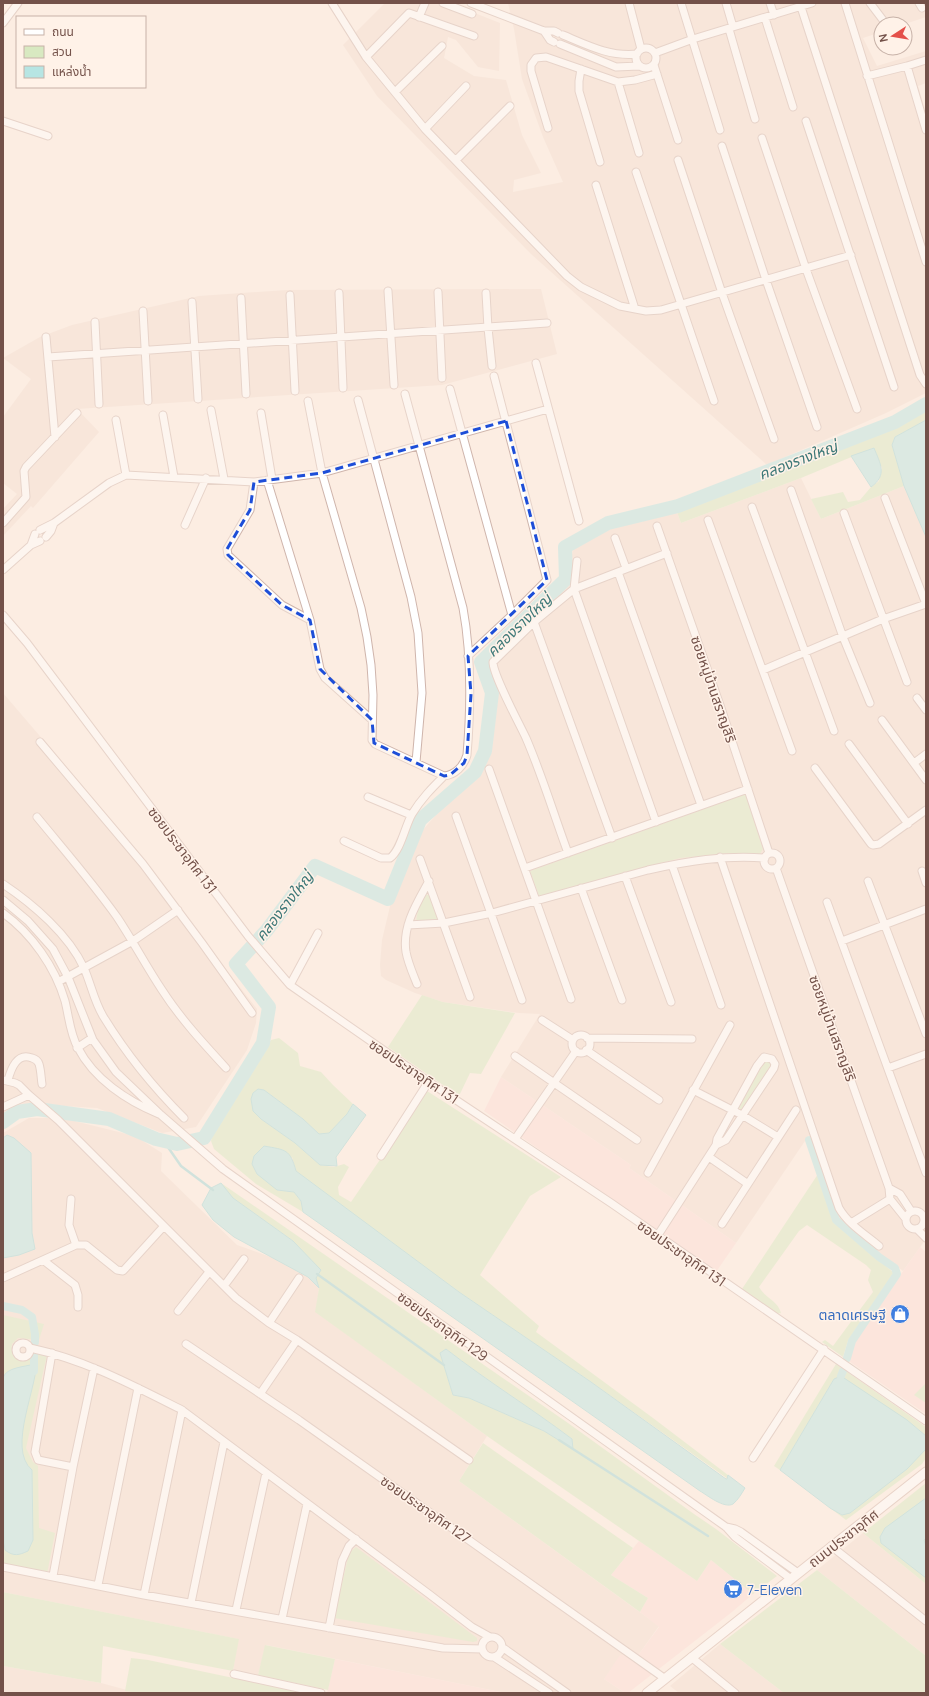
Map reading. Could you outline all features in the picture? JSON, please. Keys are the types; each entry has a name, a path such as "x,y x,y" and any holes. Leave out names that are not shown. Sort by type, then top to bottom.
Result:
{"main road":[{"name":"ถนนประชาอุทิศ","path":"647,1693 664,1678 926,1472"}],"street":[{"path":"3,23 18,3"},
{"path":"332,3 366,57 426,129 567,276 581,287 620,306 646,311 661,310 851,255"},
{"path":"419,17 425,3"},
{"path":"443,3 472,14"},
{"path":"471,3 544,31 554,31 619,55 650,49 655,53 656,59 654,65 678,140"},
{"path":"629,3 639,52 636,60 639,66"},
{"path":"681,3 720,130"},
{"path":"726,3 731,28 755,119"},
{"path":"770,3 774,15"},
{"path":"655,53 693,39 812,3"},
{"path":"845,3 926,262"},
{"path":"870,3 880,16"},
{"path":"801,7 920,375 926,384"},
{"path":"366,57 409,13 474,36"},
{"path":"765,18 794,107"},
{"path":"544,31 550,40 616,67 639,66 647,68 654,65"},
{"path":"395,92 442,46"},
{"path":"598,60 602,50"},
{"path":"548,128 531,71 533,61 541,56 618,82 636,80 657,74"},
{"path":"868,76 926,60"},
{"path":"907,66 926,130"},
{"path":"581,69 579,91 600,162"},
{"path":"618,82 639,153"},
{"path":"426,129 466,86"},
{"path":"456,160 510,106"},
{"path":"3,121 48,136"},
{"path":"806,122 894,387"},
{"path":"762,138 806,269 856,409"},
{"path":"722,146 816,427"},
{"path":"678,160 722,292 774,439"},
{"path":"636,172 714,400"},
{"path":"596,185 635,309"},
{"path":"388,292 394,386"},
{"path":"438,292 442,378"},
{"path":"339,293 343,388"},
{"path":"486,293 492,366"},
{"path":"290,295 295,391"},
{"path":"241,298 246,394"},
{"path":"192,302 198,399"},
{"path":"143,311 148,401"},
{"path":"95,322 99,404"},
{"path":"48,357 547,323"},
{"path":"46,337 55,437"},
{"path":"536,363 579,521"},
{"path":"468,656 546,582 547,576 494,376"},
{"path":"450,389 512,615"},
{"path":"344,841 380,858 390,858 395,852 411,815 425,795 444,776 450,775 460,768 467,755 471,694 467,631 463,608 405,394"},
{"path":"358,400 411,598 418,634 422,693 416,762"},
{"path":"308,401 322,473 361,608 367,637 373,696 371,736 375,744 444,776"},
{"path":"31,545 38,532 54,523 109,483 126,475 206,478 254,482 322,473 462,432 548,409"},
{"path":"211,410 224,479"},
{"path":"3,523 26,497 24,471 26,467 77,413"},
{"path":"261,413 270,480 310,620 320,669 322,674 372,720"},
{"path":"163,415 174,477"},
{"path":"116,420 126,475"},
{"path":"185,525 206,478"},
{"path":"254,482 250,510 227,549 228,555 282,605 310,620"},
{"path":"791,490 843,636 870,703"},
{"path":"763,670 883,619 926,604 885,498"},
{"path":"752,507 834,731"},
{"path":"844,513 907,682"},
{"path":"708,520 792,751"},
{"path":"3,570 31,545 43,539 51,531 54,523"},
{"name":"ซอยหมู่บ้านสราญสิริ","path":"657,526 748,789 767,856 767,867 776,868"},
{"path":"615,538 626,568"},
{"path":"568,853 526,738 493,664 498,656 534,622 574,588 667,553"},
{"path":"577,561 574,588 656,822"},
{"path":"618,572 701,805"},
{"name":"ซอยประชาอุทิศ 131","path":"3,615 27,644 248,936 290,985 429,1081 658,1235 926,1421"},
{"path":"534,622 612,838"},
{"path":"917,698 926,710"},
{"path":"882,720 926,780"},
{"path":"40,742 144,864 252,1013"},
{"path":"849,744 908,824"},
{"path":"914,763 926,754"},
{"path":"815,768 873,845 880,844 926,810"},
{"path":"489,769 571,999"},
{"path":"524,868 748,789"},
{"path":"368,797 411,815"},
{"path":"456,816 522,1000"},
{"path":"37,817 86,877 133,941 163,992 205,1046 226,1068"},
{"name":"ซอยหมู่บ้านสราญสิริ","path":"767,856 775,853 779,857 780,863 776,868"},
{"path":"408,925 444,923 492,913 672,864 720,857 767,856"},
{"path":"720,857 839,1208 842,1214 851,1223 880,1246"},
{"path":"420,859 470,997"},
{"path":"672,864 721,1005"},
{"name":"ซอยหมู่บ้านสราญสิริ","path":"776,868 889,1188 890,1199"},
{"path":"922,871 926,883"},
{"path":"625,876 670,1002"},
{"path":"417,984 406,952 406,935 414,909 429,881"},
{"path":"868,881 926,1034"},
{"path":"3,884 29,903 58,932 77,956 84,969 104,1018 156,1090 184,1118"},
{"path":"581,888 622,1000"},
{"name":"ซอยประชาอุทิศ 129","path":"3,900 28,921 53,949 68,977 92,1038 116,1072 162,1116 223,1169 726,1527 741,1532 794,1576"},
{"path":"827,902 926,1173"},
{"path":"842,941 926,909"},
{"path":"58,982 133,941 178,910"},
{"name":"ซอยประชาอุทิศ 129","path":"3,914 25,932 50,966 58,982 78,1048 92,1068 107,1084 162,1116"},
{"path":"290,985 304,962 318,933"},
{"path":"542,1020 573,1040"},
{"path":"648,1173 730,1025"},
{"path":"587,1038 589,1043 586,1050 581,1052 576,1051 572,1046 573,1040 579,1035 587,1038 692,1039"},
{"path":"78,1048 92,1038"},
{"path":"586,1050 659,1100"},
{"path":"515,1139 576,1051"},
{"path":"888,1068 926,1054"},
{"path":"515,1056 637,1140"},
{"path":"42,1084 39,1064 36,1060 30,1057 19,1059 5,1080 19,1085 29,1096 58,1120 209,1272 245,1305 469,1460"},
{"path":"658,1235 716,1145 717,1139 762,1058 767,1057 772,1059 775,1064 774,1068 726,1140 716,1145"},
{"path":"381,1156 429,1081"},
{"path":"693,1090 742,1115 778,1137"},
{"path":"3,1107 29,1096"},
{"path":"722,1224 796,1110"},
{"path":"709,1156 748,1184"},
{"path":"889,1188 900,1194 911,1211"},
{"path":"71,1199 69,1225 76,1245"},
{"path":"851,1223 890,1199 906,1219 909,1226 917,1229 926,1238"},
{"path":"906,1219 911,1211 917,1210 922,1213 925,1218 925,1224 917,1229"},
{"path":"3,1278 76,1245 86,1245 118,1270 123,1271 164,1226"},
{"path":"224,1286 244,1259"},
{"path":"43,1260 75,1285 78,1295 78,1307"},
{"path":"178,1311 209,1272"},
{"path":"269,1323 299,1278"},
{"path":"260,1394 297,1340"},
{"name":"ซอยประชาอุทิศ 127","path":"186,1344 505,1564 664,1678"},
{"path":"30,1348 77,1360 182,1410 472,1627 490,1637 498,1639 502,1647 567,1693"},
{"path":"753,1458 824,1349"},
{"path":"52,1353 35,1446 35,1457 38,1460 73,1467"},
{"path":"53,1576 73,1467 94,1368"},
{"path":"98,1585 138,1388"},
{"path":"144,1594 182,1410"},
{"path":"191,1603 224,1442"},
{"path":"236,1610 266,1473"},
{"path":"282,1619 307,1504"},
{"path":"328,1628 342,1561 349,1546 356,1539"},
{"path":"831,1546 926,1621"},
{"path":"3,1567 191,1603 443,1648 482,1649 488,1656 494,1657 549,1693"},
{"path":"482,1649 484,1640 490,1637"},
{"path":"494,1657 500,1653 502,1647"},
{"path":"691,1657 735,1693"},
{"path":"234,1674 321,1693"}],"highlighted area":[{"path":"506,421 547,580 468,656 471,694 467,755 464,763 450,775 444,776 374,743 372,720 320,669 310,620 282,605 228,555 227,549 250,510 254,482 322,473"}],"shaded area":[{"path":"385,3 449,3 500,23 499,71 478,67 456,40 448,37 444,58 474,76 506,80 522,135 541,173 514,180 513,192 563,182 543,137 522,79 508,3 925,3 926,17 913,21 913,16 873,16 873,35 863,38 877,66 926,51 926,83 918,86 926,112 926,393 886,413 767,465 531,254 377,96 343,45"},
{"path":"541,289 557,354 442,385 77,409 99,432 33,508 31,506 3,536 3,509 17,494 3,483 3,417 31,379 3,358 40,337 72,325 199,296 287,290"},
{"path":"801,478 821,519 904,486 926,537 926,1239 903,1271 839,1222 809,1135 736,1243 629,1168 631,1165 501,1077 540,1014 519,1013 443,1002 415,993 386,980 381,976 380,965 382,940 392,898 422,831 442,808 477,778 488,754 495,692 486,663 569,585 573,546 608,527 677,512 681,523"},
{"path":"3,693 87,791 257,1009 256,1023 247,1050 196,1127 162,1133 97,1108 31,1104 19,1106 3,1114"},
{"path":"501,1077 631,1165 629,1168 736,1243 716,1272 484,1111"},
{"path":"29,1118 62,1118 135,1136 162,1153 161,1171 237,1245 279,1260 308,1277 319,1288 316,1312 487,1436 459,1481 659,1626 639,1654 604,1679 625,1693 506,1693 266,1645 258,1675 233,1671 238,1639 3,1592 3,1133"},
{"name":"ตลาดเศรษฐี","path":"920,1247 926,1252 926,1414 843,1357"},
{"path":"863,1533 926,1584 926,1656 817,1570"},
{"path":"639,1541 697,1581 711,1560 753,1594 628,1693 625,1693 604,1679 620,1655 639,1654 659,1627 640,1612 648,1598 611,1575"},
{"path":"720,1644 784,1693 679,1693 670,1686"},
{"path":"335,1659 506,1693 327,1693"},
{"path":"3,1666 101,1683 138,1693 3,1693"}],"green space":[{"path":"926,408 926,420 895,437 892,445 904,486 821,519 811,499 843,492 848,502 860,500 871,487 879,481 882,468 873,448 801,478 681,523 677,512 849,446 910,418"},
{"path":"746,795 763,849 760,854 730,853 680,858 539,896 530,871"},
{"path":"425,895 430,895 438,917 437,920 429,922 416,921 418,910"},
{"path":"422,995 443,1002 515,1013 481,1074 470,1073 459,1096 388,1047"},
{"path":"279,1038 298,1053 300,1066 321,1072 353,1104 347,1114 329,1133 319,1134 303,1119 264,1090 261,1119 295,1143 320,1165 334,1167 344,1164 349,1167 338,1187 339,1195 351,1202 427,1091 561,1177 530,1196 480,1275 539,1326 536,1332 728,1475 728,1479 591,1382 459,1292 331,1198 296,1171 292,1157 277,1190 294,1192 301,1201 303,1212 256,1184 214,1149 211,1141 213,1133 271,1040"},
{"path":"763,1060 771,1061 772,1066 742,1110 739,1108 739,1105"},
{"path":"818,1174 833,1220 894,1273 848,1341 843,1357 822,1342 825,1340 833,1346 873,1292 868,1280 871,1270 866,1265 807,1225 799,1231 759,1287 775,1303 781,1313 776,1314 742,1289"},
{"path":"221,1183 568,1423 716,1529 777,1576 753,1594 711,1560 697,1581 487,1436 315,1312 319,1288 316,1278 293,1241 233,1198","holes":["446,1349 572,1439 573,1449 544,1431 469,1398 453,1395 440,1353"]},
{"path":"3,1315 44,1324 39,1340 18,1338 12,1344 12,1353 18,1360 33,1356 34,1351 47,1355 26,1448 33,1462 38,1466 39,1528 55,1533 47,1574 3,1563"},
{"path":"836,1364 926,1427 926,1436 907,1420 834,1379 780,1470 774,1466"},
{"path":"926,1383 926,1403 914,1395"},
{"path":"483,1443 633,1548 611,1575 648,1598 640,1612 459,1481"},
{"path":"926,1449 926,1458 922,1464 846,1520 830,1508 842,1515"},
{"path":"926,1483 926,1584 863,1533"},
{"path":"356,1547 477,1638 477,1641 473,1642 334,1618 349,1553"},
{"path":"817,1570 926,1656 926,1693 784,1693 720,1644"},
{"path":"3,1592 239,1639 233,1671 103,1646 101,1683 3,1666"},
{"path":"265,1645 335,1659 328,1690 258,1675"},
{"path":"131,1658 148,1660 305,1693 138,1693 125,1691"}],"water":[{"path":"926,420 926,537 904,486 892,445 895,437"},
{"path":"874,448 880,464 881,473 879,478 871,487 851,456"},
{"path":"258,1089 264,1090 303,1119 319,1134 329,1133 347,1114 353,1104 366,1115 336,1157 337,1166 320,1165 295,1143 261,1119 253,1111 251,1099 253,1093"},
{"path":"7,1135 14,1138 31,1153 32,1233 35,1249 19,1255 3,1258 3,1138"},
{"path":"264,1146 277,1148 289,1154 292,1158 296,1171 459,1292 591,1382 726,1479 728,1475 745,1488 738,1498 733,1504 725,1505 700,1491 303,1212 301,1201 294,1192 277,1190 257,1174 252,1164 254,1156"},
{"path":"221,1183 233,1198 293,1241 321,1270 316,1278 319,1288 308,1277 234,1237 213,1220 202,1205 211,1188"},
{"path":"446,1349 572,1439 573,1449 544,1431 469,1398 453,1395 440,1353"},
{"path":"37,1355 36,1368 23,1432 22,1447 25,1460 32,1470 33,1540 28,1551 14,1554 5,1550 4,1543 3,1378 5,1374 16,1368 34,1364"},
{"path":"841,1376 907,1420 926,1436 926,1449 907,1469 850,1513 842,1515 830,1508 780,1470 834,1379"},
{"path":"926,1498 926,1538 924,1540 926,1547 926,1578 881,1543 880,1537 885,1528"}],"waterway":[{"name":"คลองรางใหญ่","path":"3,1122 17,1112 37,1109 109,1119 156,1139 177,1144 204,1138 263,1043 269,1007 236,964 267,930 315,866 388,899 420,820 475,772 485,751 492,693 481,662 566,579 565,547 608,523 678,506 895,422 926,404"},
{"path":"163,1140 181,1166 213,1190"},
{"path":"809,1140 836,1220 879,1257 895,1268 897,1274 852,1341 847,1358"},
{"path":"317,1274 444,1365"},
{"path":"3,1306 22,1310 32,1317 35,1342"},
{"path":"34,1355 34,1371"},
{"path":"841,1376 843,1371"},
{"path":"559,1440 708,1536"}],"place":[{"name":"ตลาดเศรษฐี","path":"900,1314"},
{"name":"7-Eleven","path":"733,1589"}]}
